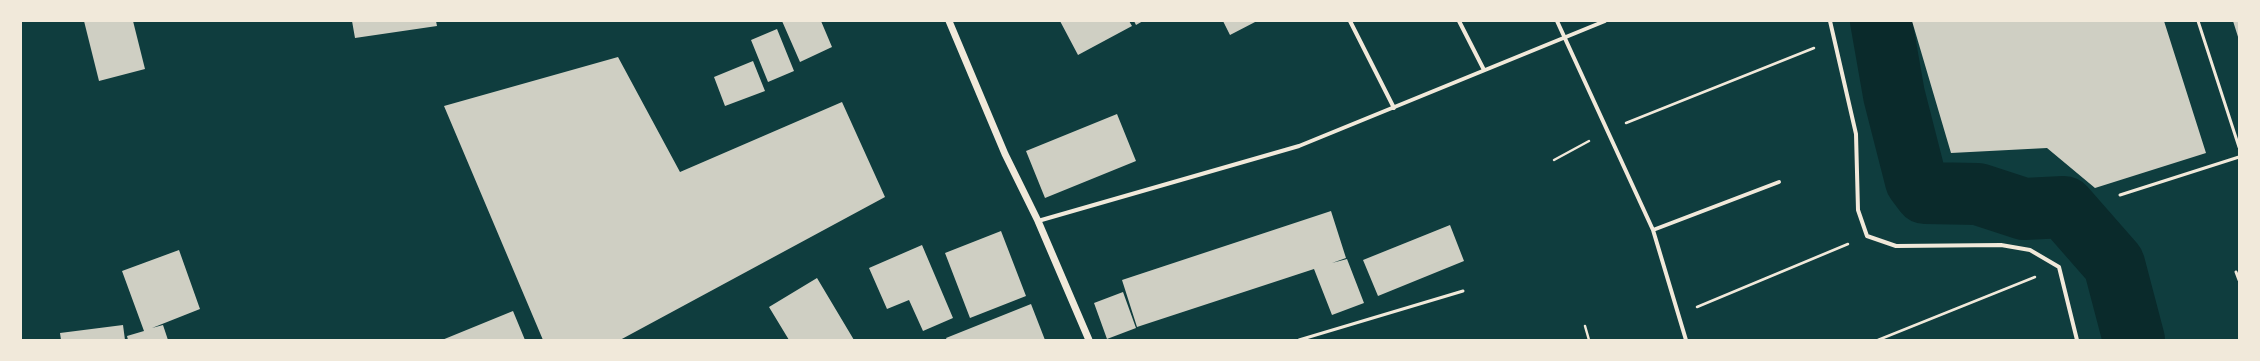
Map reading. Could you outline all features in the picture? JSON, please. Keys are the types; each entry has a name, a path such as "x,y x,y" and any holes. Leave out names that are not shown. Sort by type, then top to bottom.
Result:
{"street":[{"path":"949,21 1005,154 1038,221 1089,340"},
{"path":"1350,21 1394,108"},
{"path":"1459,21 1484,70"},
{"path":"1557,21 1653,230 1686,340"},
{"path":"1038,221 1299,146 1605,21"},
{"path":"1830,21 1836,39 1856,134 1858,210 1867,236 1896,246 2001,245 2030,250 2059,267 2077,340"},
{"path":"1653,230 1779,182"}],"lane":[{"path":"2198,21 2239,147"},
{"path":"2120,195 2239,157"},
{"path":"2236,272 2239,280"},
{"path":"1299,340 1463,292"}],"path":[{"path":"1554,160 1607,131 1836,39"},
{"path":"1679,315 1867,236"},
{"path":"1878,340 2059,267"},
{"path":"1585,326 1588,340"}],"building":[{"path":"84,21 133,21 145,69 99,81"},
{"path":"352,21 436,21 437,26 355,38"},
{"path":"782,21 821,21 832,47 800,62"},
{"path":"1060,21 1129,21 1132,26 1078,55"},
{"path":"1134,21 1143,21 1136,25"},
{"path":"1223,21 1257,21 1230,35"},
{"path":"1912,21 2164,21 2206,153 2095,188 2047,148 1951,153"},
{"path":"2233,21 2239,21 2239,40"},
{"path":"777,29 794,71 768,82 751,40"},
{"path":"618,57 680,172 842,102 885,197 620,340 543,340 444,106"},
{"path":"753,61 765,91 725,106 714,77"},
{"path":"1117,114 1136,161 1045,198 1026,151"},
{"path":"1331,211 1346,258 1332,263 1347,259 1364,303 1332,315 1314,269 1137,327 1122,280"},
{"path":"1450,225 1464,261 1378,296 1363,260"},
{"path":"1001,231 1026,296 970,318 945,253"},
{"path":"922,245 953,318 923,331 909,300 887,309 869,268"},
{"path":"179,250 200,309 152,328 163,325 168,340 128,340 127,336 144,331 122,271"},
{"path":"817,278 854,340 789,340 769,307"},
{"path":"1123,292 1136,328 1107,339 1094,303"},
{"path":"1031,304 1045,340 947,340 946,338"},
{"path":"513,311 525,340 442,340"},
{"path":"123,325 125,340 61,340 60,333"}],"waterway":[{"path":"1881,21 1894,95 1916,181 1925,193 1978,194 2024,209 2064,207 2114,264 2134,340"}]}
